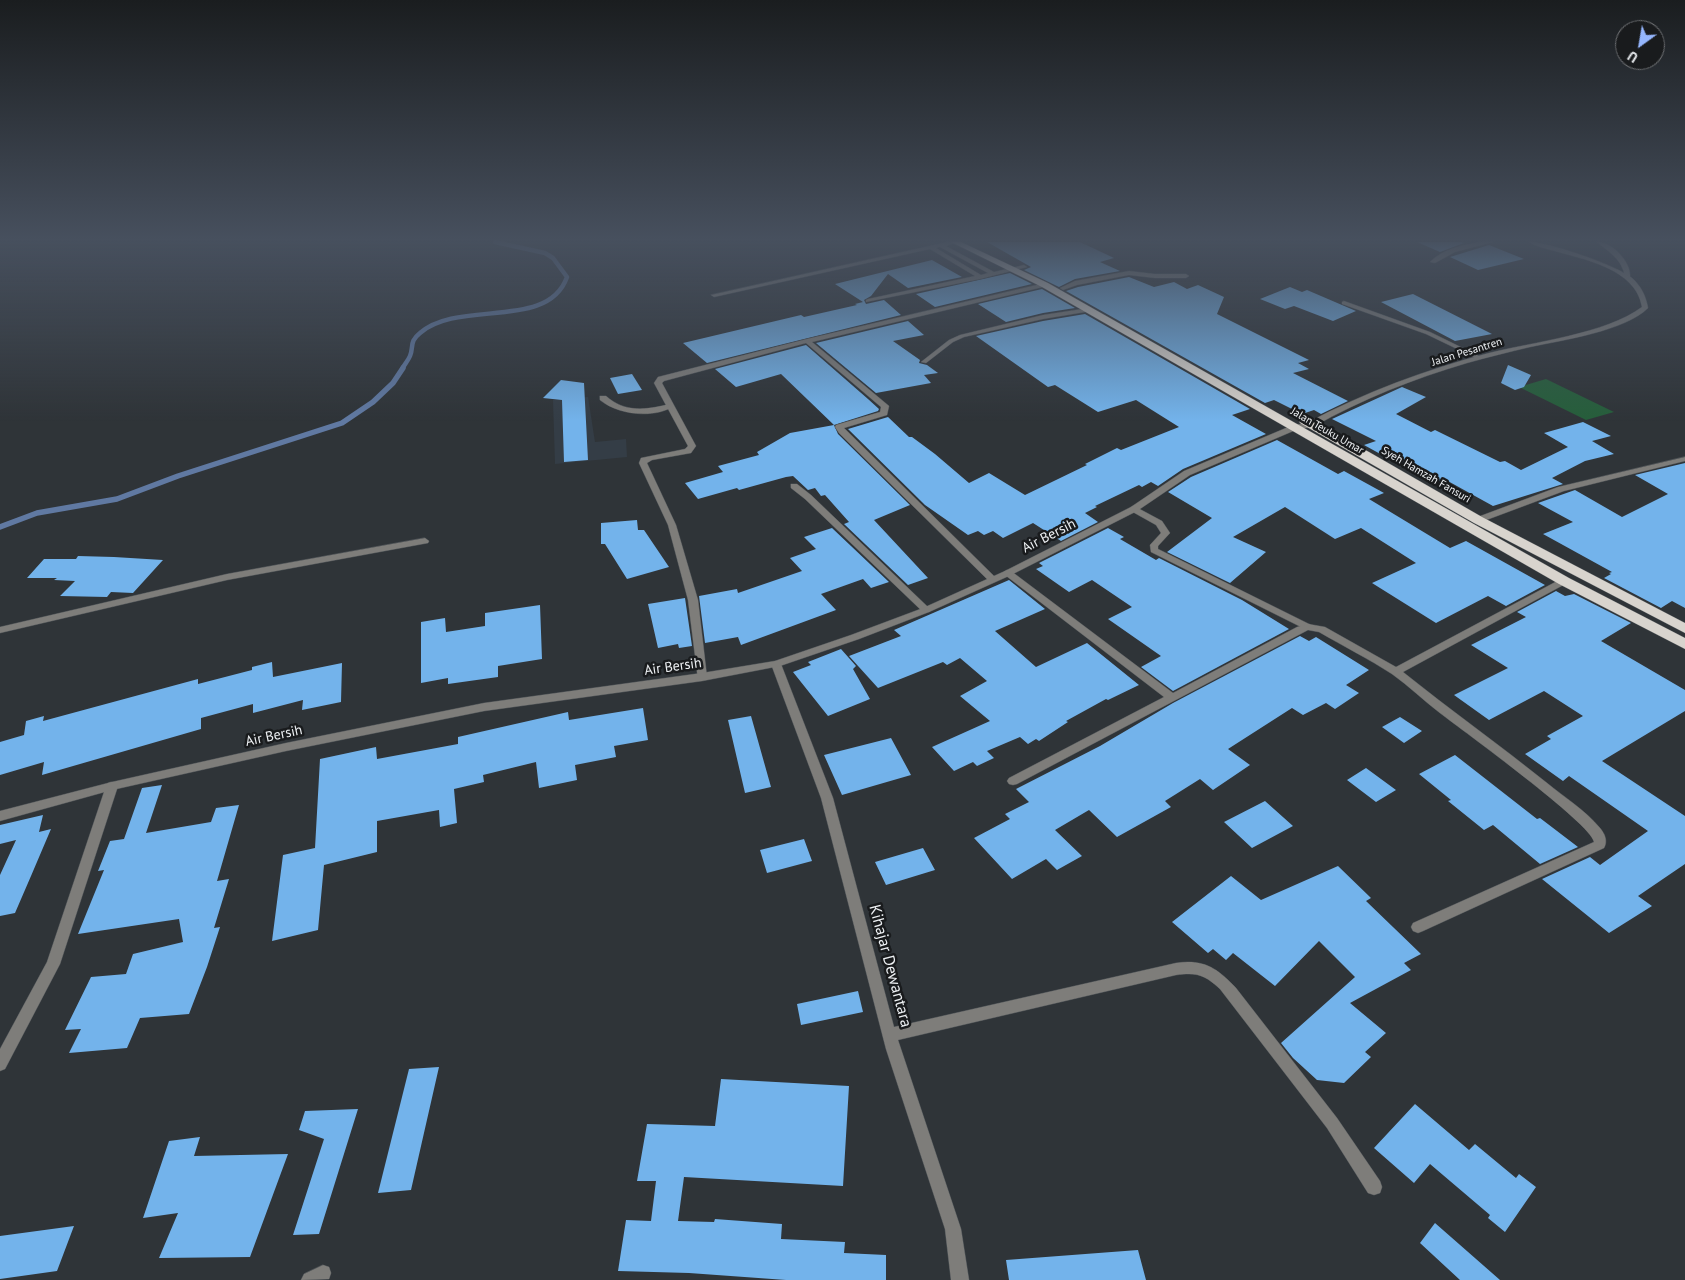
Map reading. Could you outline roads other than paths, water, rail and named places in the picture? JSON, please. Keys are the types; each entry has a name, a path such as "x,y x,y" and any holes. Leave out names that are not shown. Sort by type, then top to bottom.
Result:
{"highway":[{"name":"Jalan Teuku Umar","path":"1074,302 1564,581 1685,644"},
{"name":"Syeh Hamzah Fansuri","path":"1087,302 1478,520 1685,629"}],"street":[{"path":"702,677 693,600 672,525 643,463 644,460 650,458 691,449 692,446 658,382 661,379 807,340 973,302"},
{"name":"Jalan Pesantren","path":"1310,425 1327,415 1405,381 1480,358 1585,332 1639,314 1645,308 1644,302"},
{"path":"1344,303 1428,334 1480,358"},
{"path":"924,362 951,341 962,336 1044,317 1089,310"},
{"path":"807,340 885,406 884,412 839,427 842,431 992,578"},
{"path":"603,398 615,406 635,412 649,412 670,406"},
{"name":"Air Bersih","path":"0,816 112,786 286,747 484,708 702,677 776,664 926,610 1008,572 1134,509 1187,473 1296,427 1310,425"},
{"path":"1478,520 1561,489 1685,459"},
{"path":"794,486 808,497 926,610"},
{"path":"1134,509 1159,523 1166,532 1154,545 1154,550 1308,627 1322,629 1396,672 1518,766 1588,823 1601,839 1600,845 1485,895 1418,927"},
{"path":"0,630 227,577 425,541"},
{"path":"1008,572 1172,698"},
{"path":"1396,672 1564,581"},
{"path":"1013,781 1308,627"},
{"name":"Kihajar Dewantara","path":"776,664 827,798 893,1049 953,1229 960,1280"},
{"path":"0,1064 53,964 112,786"},
{"path":"890,1035 1176,969 1189,967 1204,969 1218,978 1231,992 1332,1123 1374,1188"}],"waterway":[{"path":"402,369 410,356 414,339 437,323 457,318 522,309 545,302"},
{"path":"0,527 37,513 117,499 178,476 342,423 373,402 393,383 403,368"}]}
